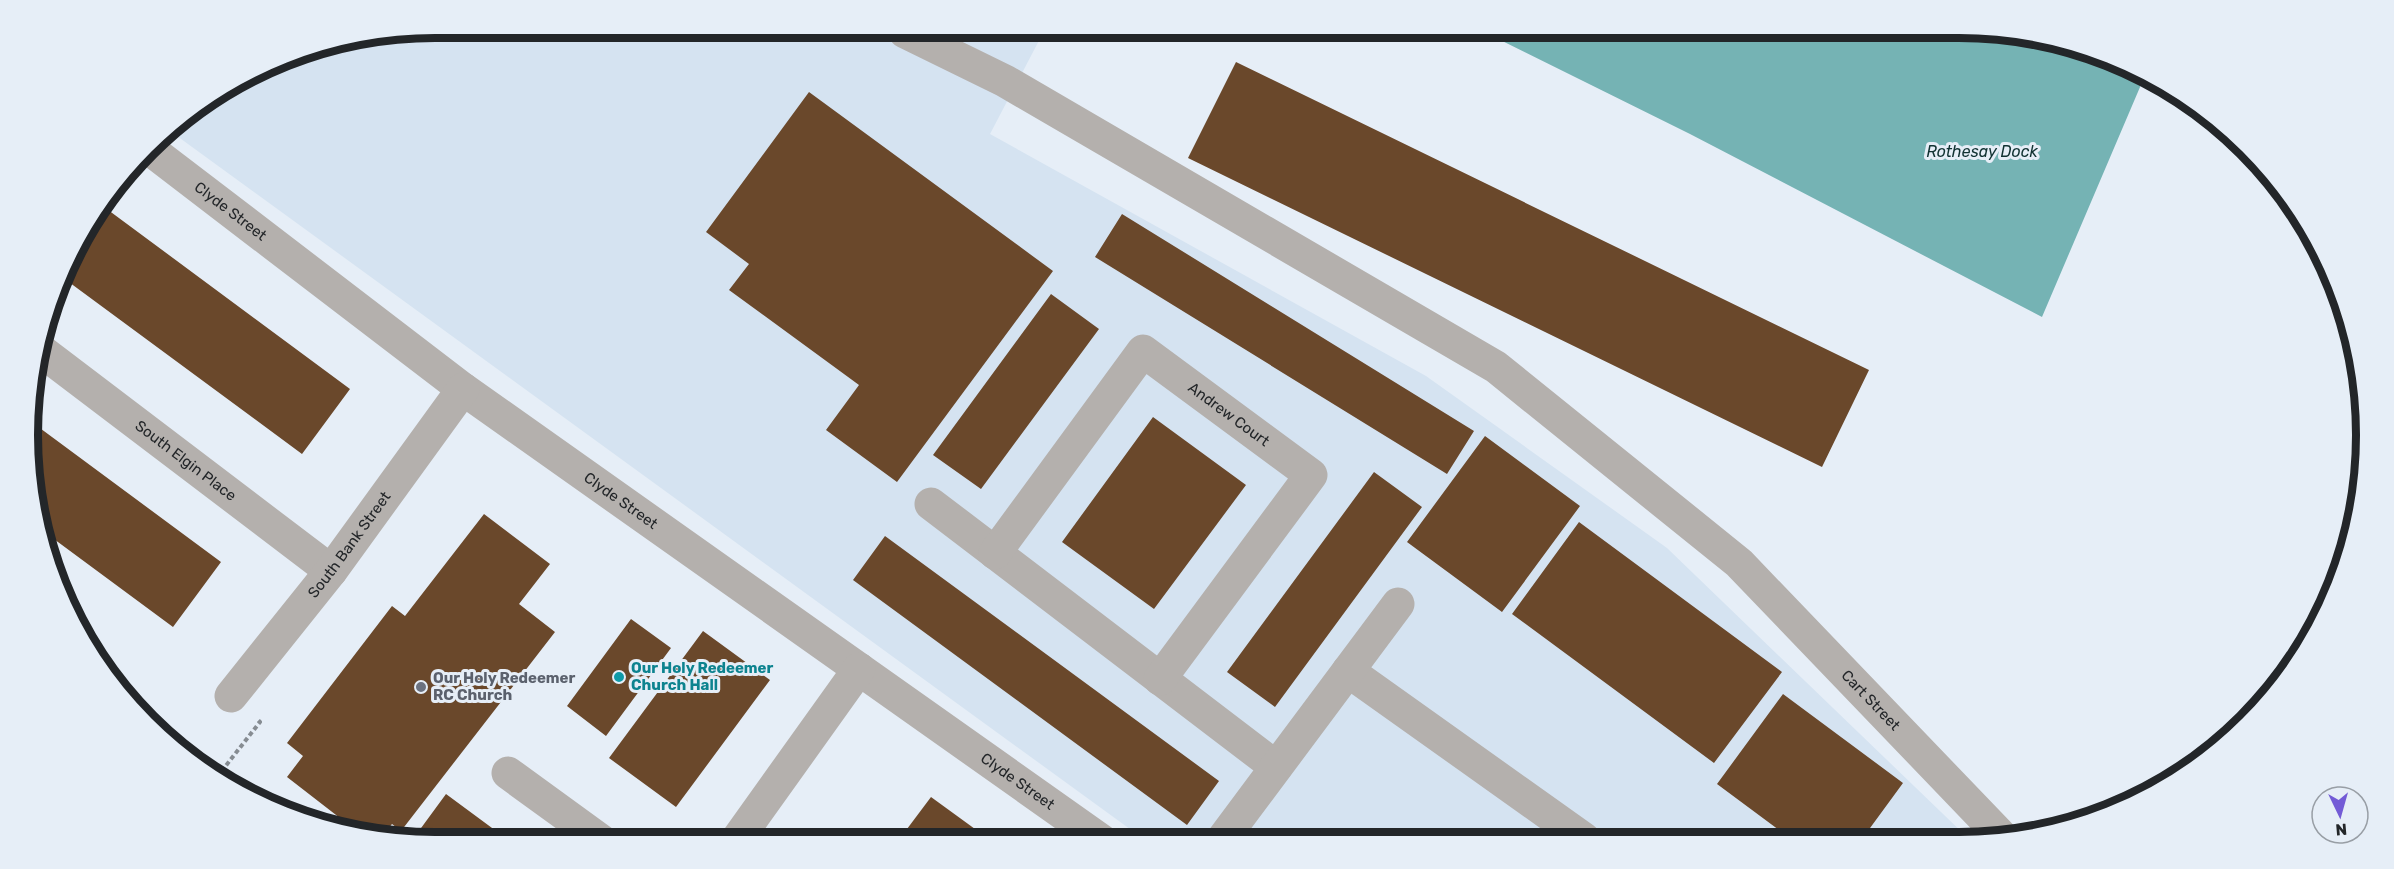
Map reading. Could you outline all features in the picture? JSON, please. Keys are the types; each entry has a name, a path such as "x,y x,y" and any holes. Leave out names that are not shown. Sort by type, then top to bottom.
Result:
{"street":[{"name":"Cart Street","path":"917,38 1005,81 1496,367 1739,563 1995,830"},
{"name":"Clyde Street","path":"155,153 463,389 1091,832"},
{"name":"Andrew Court","path":"995,553 1143,351 1311,475 1160,680"},
{"name":"South Elgin Place","path":"46,354 331,571"},
{"name":"South Bank Street","path":"231,696 331,571 463,389"},
{"path":"930,504 1276,767"},
{"path":"1228,832 1398,604"},
{"path":"742,832 859,669"},
{"path":"1348,671 1574,832"},
{"path":"508,773 589,832"}],"path":[{"path":"222,770 260,722 231,696"}],"shaded area":[{"path":"409,38 1040,38 990,134 1426,376 1667,548 1962,832 1134,832 175,134 214,104 259,78 283,68 357,45"}],"water":[{"name":"Rothesay Dock","path":"1496,38 1985,38 2062,51 2111,68 2142,82 2042,317 1690,134"}],"building":[{"path":"1236,62 1869,370 1822,467 1188,158"},
{"path":"809,92 1053,271 897,482 826,430 859,385 729,290 749,264 706,232"},
{"path":"107,209 350,389 302,454 69,282 78,259"},
{"path":"1122,214 1474,431 1447,474 1095,257"},
{"path":"1051,294 1099,329 981,489 933,455"},
{"path":"1153,417 1246,485 1154,609 1062,542"},
{"path":"38,427 221,562 173,627 51,537 41,486"},
{"path":"1485,436 1580,506 1502,612 1407,542"},
{"path":"1374,472 1422,507 1275,707 1227,672"},
{"name":"Our Holy Redeemer RC Church","path":"484,514 550,564 519,604 555,632 402,830 392,824 388,829 343,821 287,777 303,756 287,743 392,606 405,616"},
{"path":"1579,522 1782,672 1714,763 1512,614"},
{"path":"885,536 1219,781 1187,825 853,580"},
{"name":"Our Holy Redeemer Church Hall","path":"631,619 671,648 606,736 567,706"},
{"path":"703,631 770,680 676,807 609,758"},
{"path":"1783,694 1903,783 1867,832 1782,832 1717,784"},
{"path":"446,794 497,832 434,832 419,831"},
{"path":"931,797 979,832 905,832"}],"place":[{"name":"Our Holy Redeemer Church Hall","path":"619,677"},
{"name":"Our Holy Redeemer RC Church","path":"421,687"}]}
